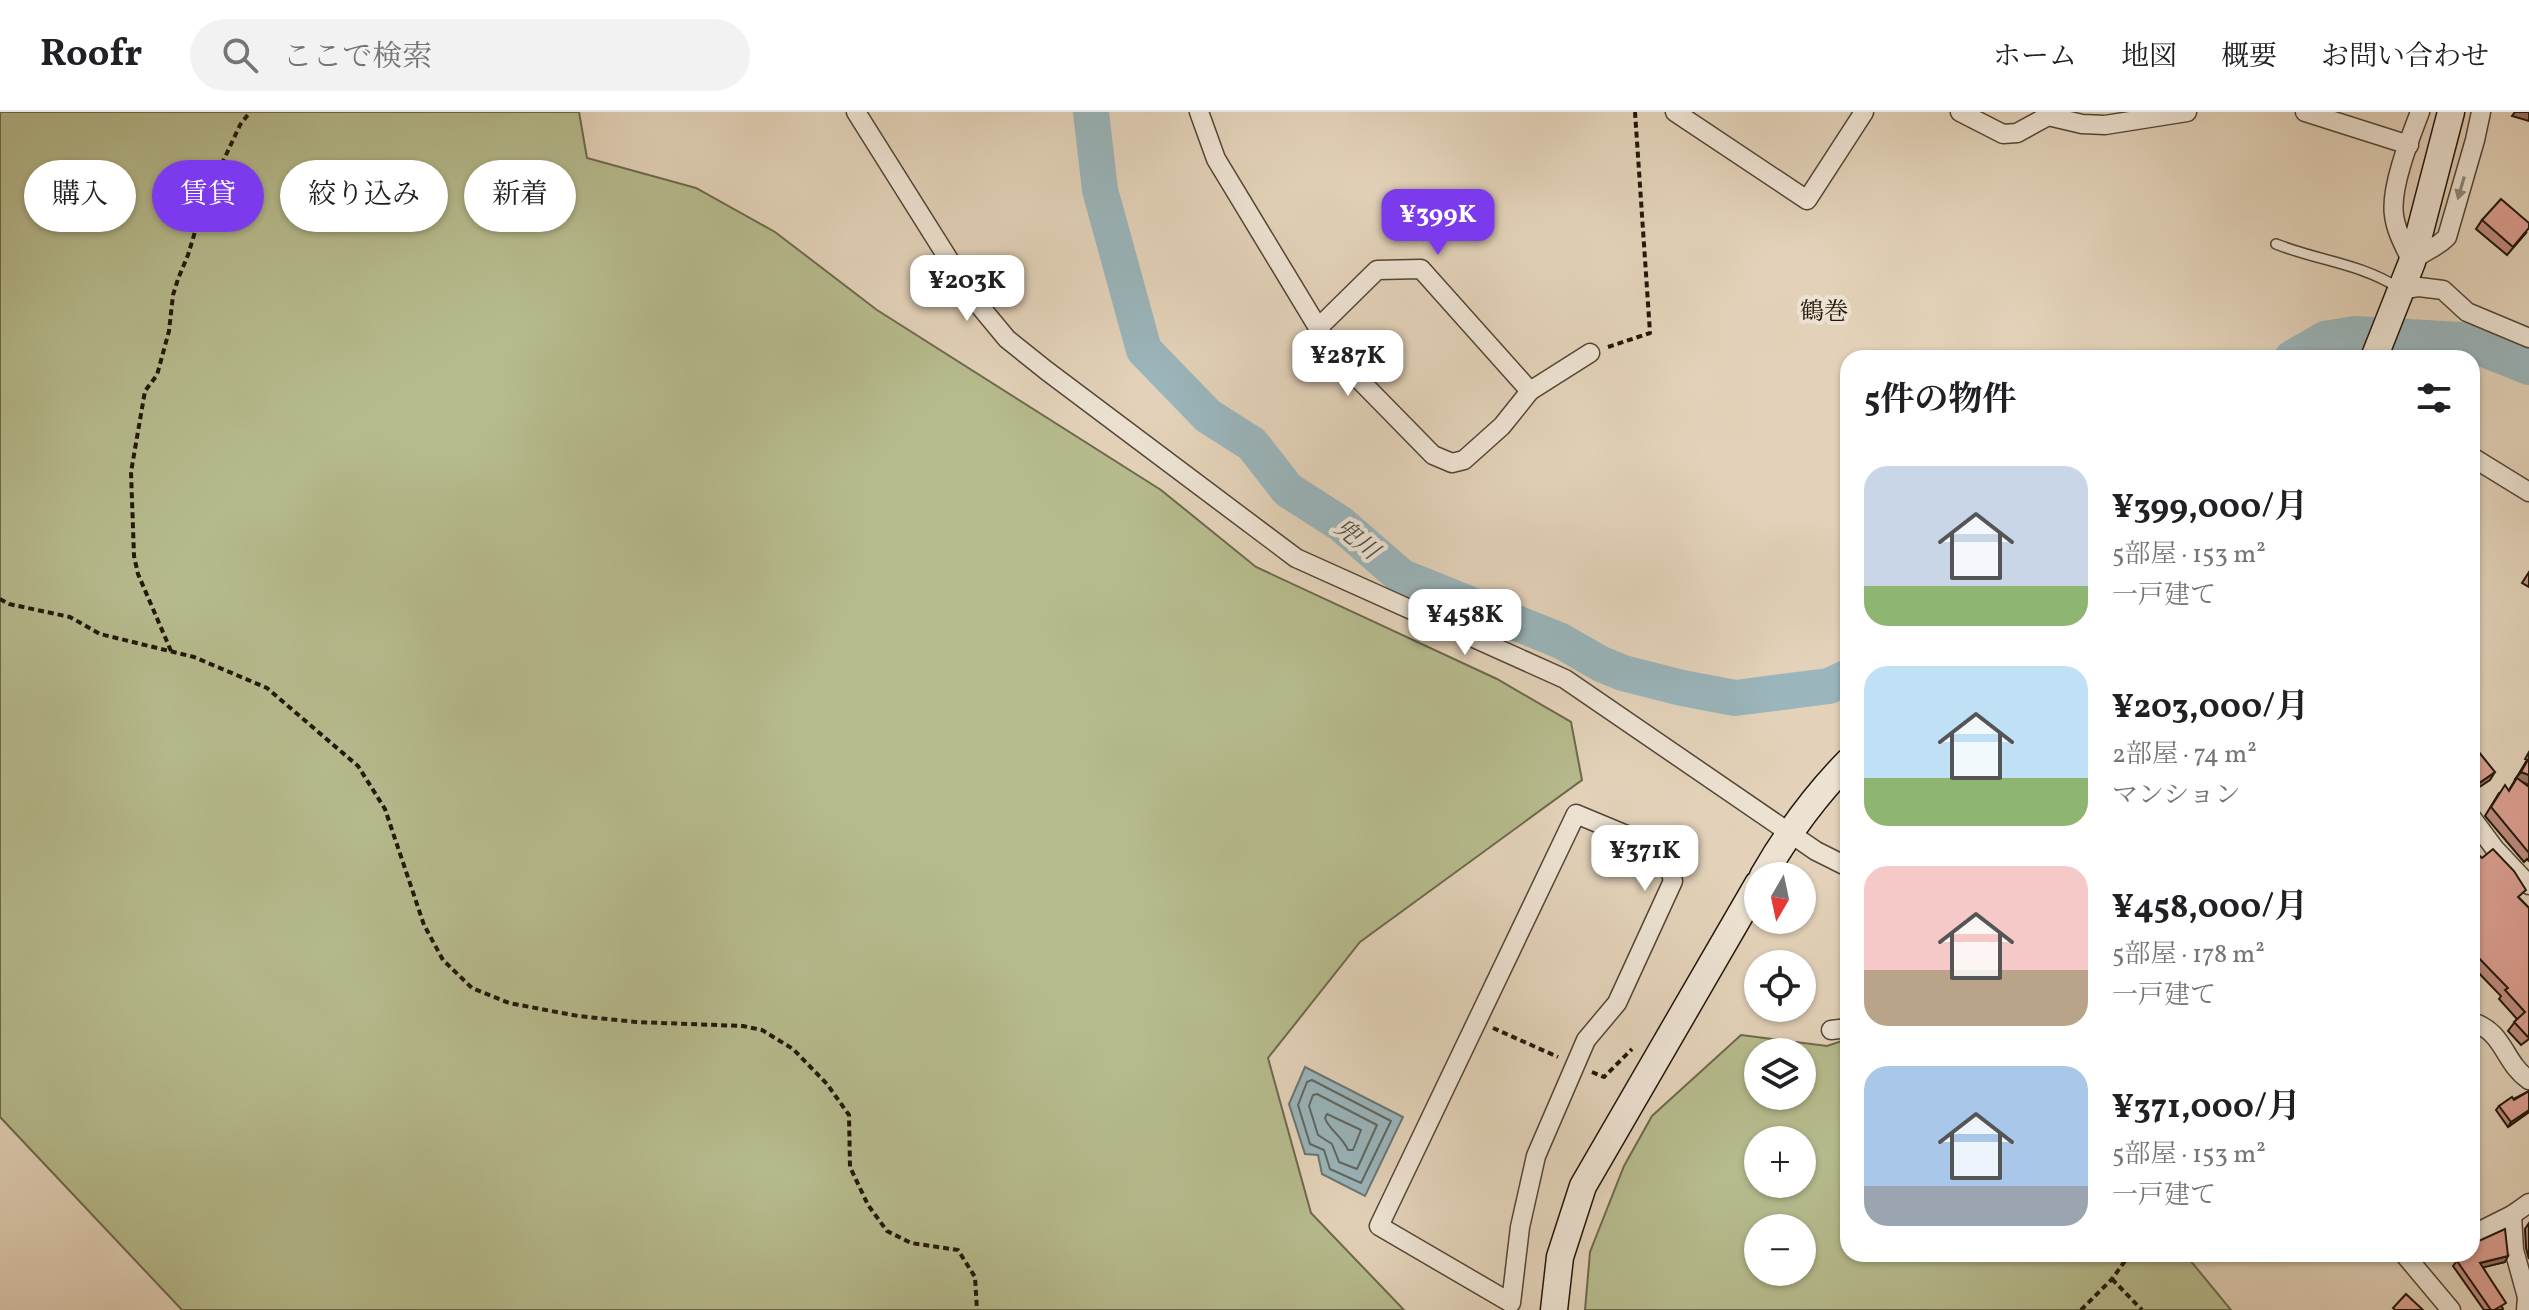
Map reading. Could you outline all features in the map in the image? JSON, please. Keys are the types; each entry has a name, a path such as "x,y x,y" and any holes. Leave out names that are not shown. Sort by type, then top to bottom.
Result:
{"street":[{"path":"856,112 973,298 1007,339 1047,371 1296,558 1565,679 1816,851 1840,863"},
{"path":"1199,112 1216,159 1334,354 1433,455 1452,463 1464,460 1502,426 1530,391 1590,353"},
{"path":"1675,112 1807,200 1864,112"},
{"path":"1958,112 2003,134 2017,133 2048,116 2082,124 2105,125 2187,112"},
{"path":"2305,112 2409,145"},
{"path":"2412,262 2398,233 2393,213 2420,112"},
{"path":"2377,350 2412,262 2451,112"},
{"path":"2412,262 2423,250 2437,247 2447,237 2481,112"},
{"path":"1318,328 1377,270 1421,269 1530,391"},
{"path":"2402,290 2419,287 2443,290 2467,312 2529,338"},
{"path":"2480,462 2529,492"},
{"path":"1771,862 1789,831 1819,791 1840,770"},
{"path":"1576,814 1665,851 1673,881 1617,1003 1586,1040 1536,1156 1520,1227 1511,1307 1379,1226 1476,1020 1576,814"},
{"path":"2480,831 2529,885"},
{"path":"1554,1310 1560,1257 1583,1186 1744,908"},
{"path":"2480,1024 2496,1035 2520,1074 2529,1080"},
{"path":"2480,1231 2529,1203"},
{"path":"2512,1215 2514,1250 2527,1297 2526,1310"},
{"path":"2418,1262 2451,1310"}],"lane":[{"path":"2276,244 2298,253 2362,268 2402,290"}],"path":[{"path":"171,651 138,574 131,515 131,472 145,391 157,375 178,279 204,202 240,125 250,112"},
{"path":"1590,353 1650,333 1635,112"},
{"path":"0,599 9,604 70,617 100,634 194,657 267,688 358,766 385,809 424,925 443,960 472,988 509,1003 578,1016 636,1022 743,1026 762,1030 793,1049 827,1084 849,1115 850,1167 868,1205 887,1231 911,1243 958,1250 975,1277 977,1310"},
{"path":"1476,1020 1604,1077 1632,1049"},
{"path":"2081,1310 2124,1262"},
{"path":"2112,1279 2142,1310"}],"green space":[{"path":"0,112 579,112 587,158 696,188 775,232 877,310 1161,490 1256,567 1497,679 1571,722 1582,780 1360,942 1268,1058 1311,1213 1404,1310 182,1310 0,1117"},
{"path":"1741,1035 1764,1038 1744,1038 1744,1110 1816,1110 1816,1045 1827,1046 1840,1042 1840,1262 2192,1262 2231,1310 1585,1310 1590,1252 1624,1166 1652,1116"}],"water":[{"path":"1305,1067 1403,1117 1365,1196 1322,1174 1318,1155 1305,1154 1289,1104"}],"building":[{"path":"2501,199 2529,223 2529,228 2513,247 2482,220"},
{"path":"2480,753 2495,772 2480,782"},
{"path":"2529,758 2529,775 2521,772"},
{"path":"2517,778 2529,787 2529,853 2491,807 2505,785 2509,791"},
{"path":"2493,849 2514,871 2526,890 2518,897 2529,908 2528,1037 2514,1022 2525,1012 2505,990 2508,988 2480,959 2480,856 2482,858"},
{"path":"2529,1091 2529,1110 2511,1122 2499,1106"},
{"path":"2505,1229 2508,1256 2480,1263 2506,1303 2494,1310 2458,1262 2480,1262 2481,1240"},
{"path":"2406,1294 2423,1310 2395,1310 2393,1308"}],"waterway":[{"name":"兜川","path":"1091,112 1100,190 1144,350 1208,416 1252,444 1288,490 1341,524 1402,577 1561,641 1623,673 1682,688 1735,698 1829,686 1840,681"},
{"name":"兜川","path":"2306,350 2325,339 2355,334 2461,340 2529,367"}],"district":[{"name":"鶴巻","path":"1824,311"}]}
